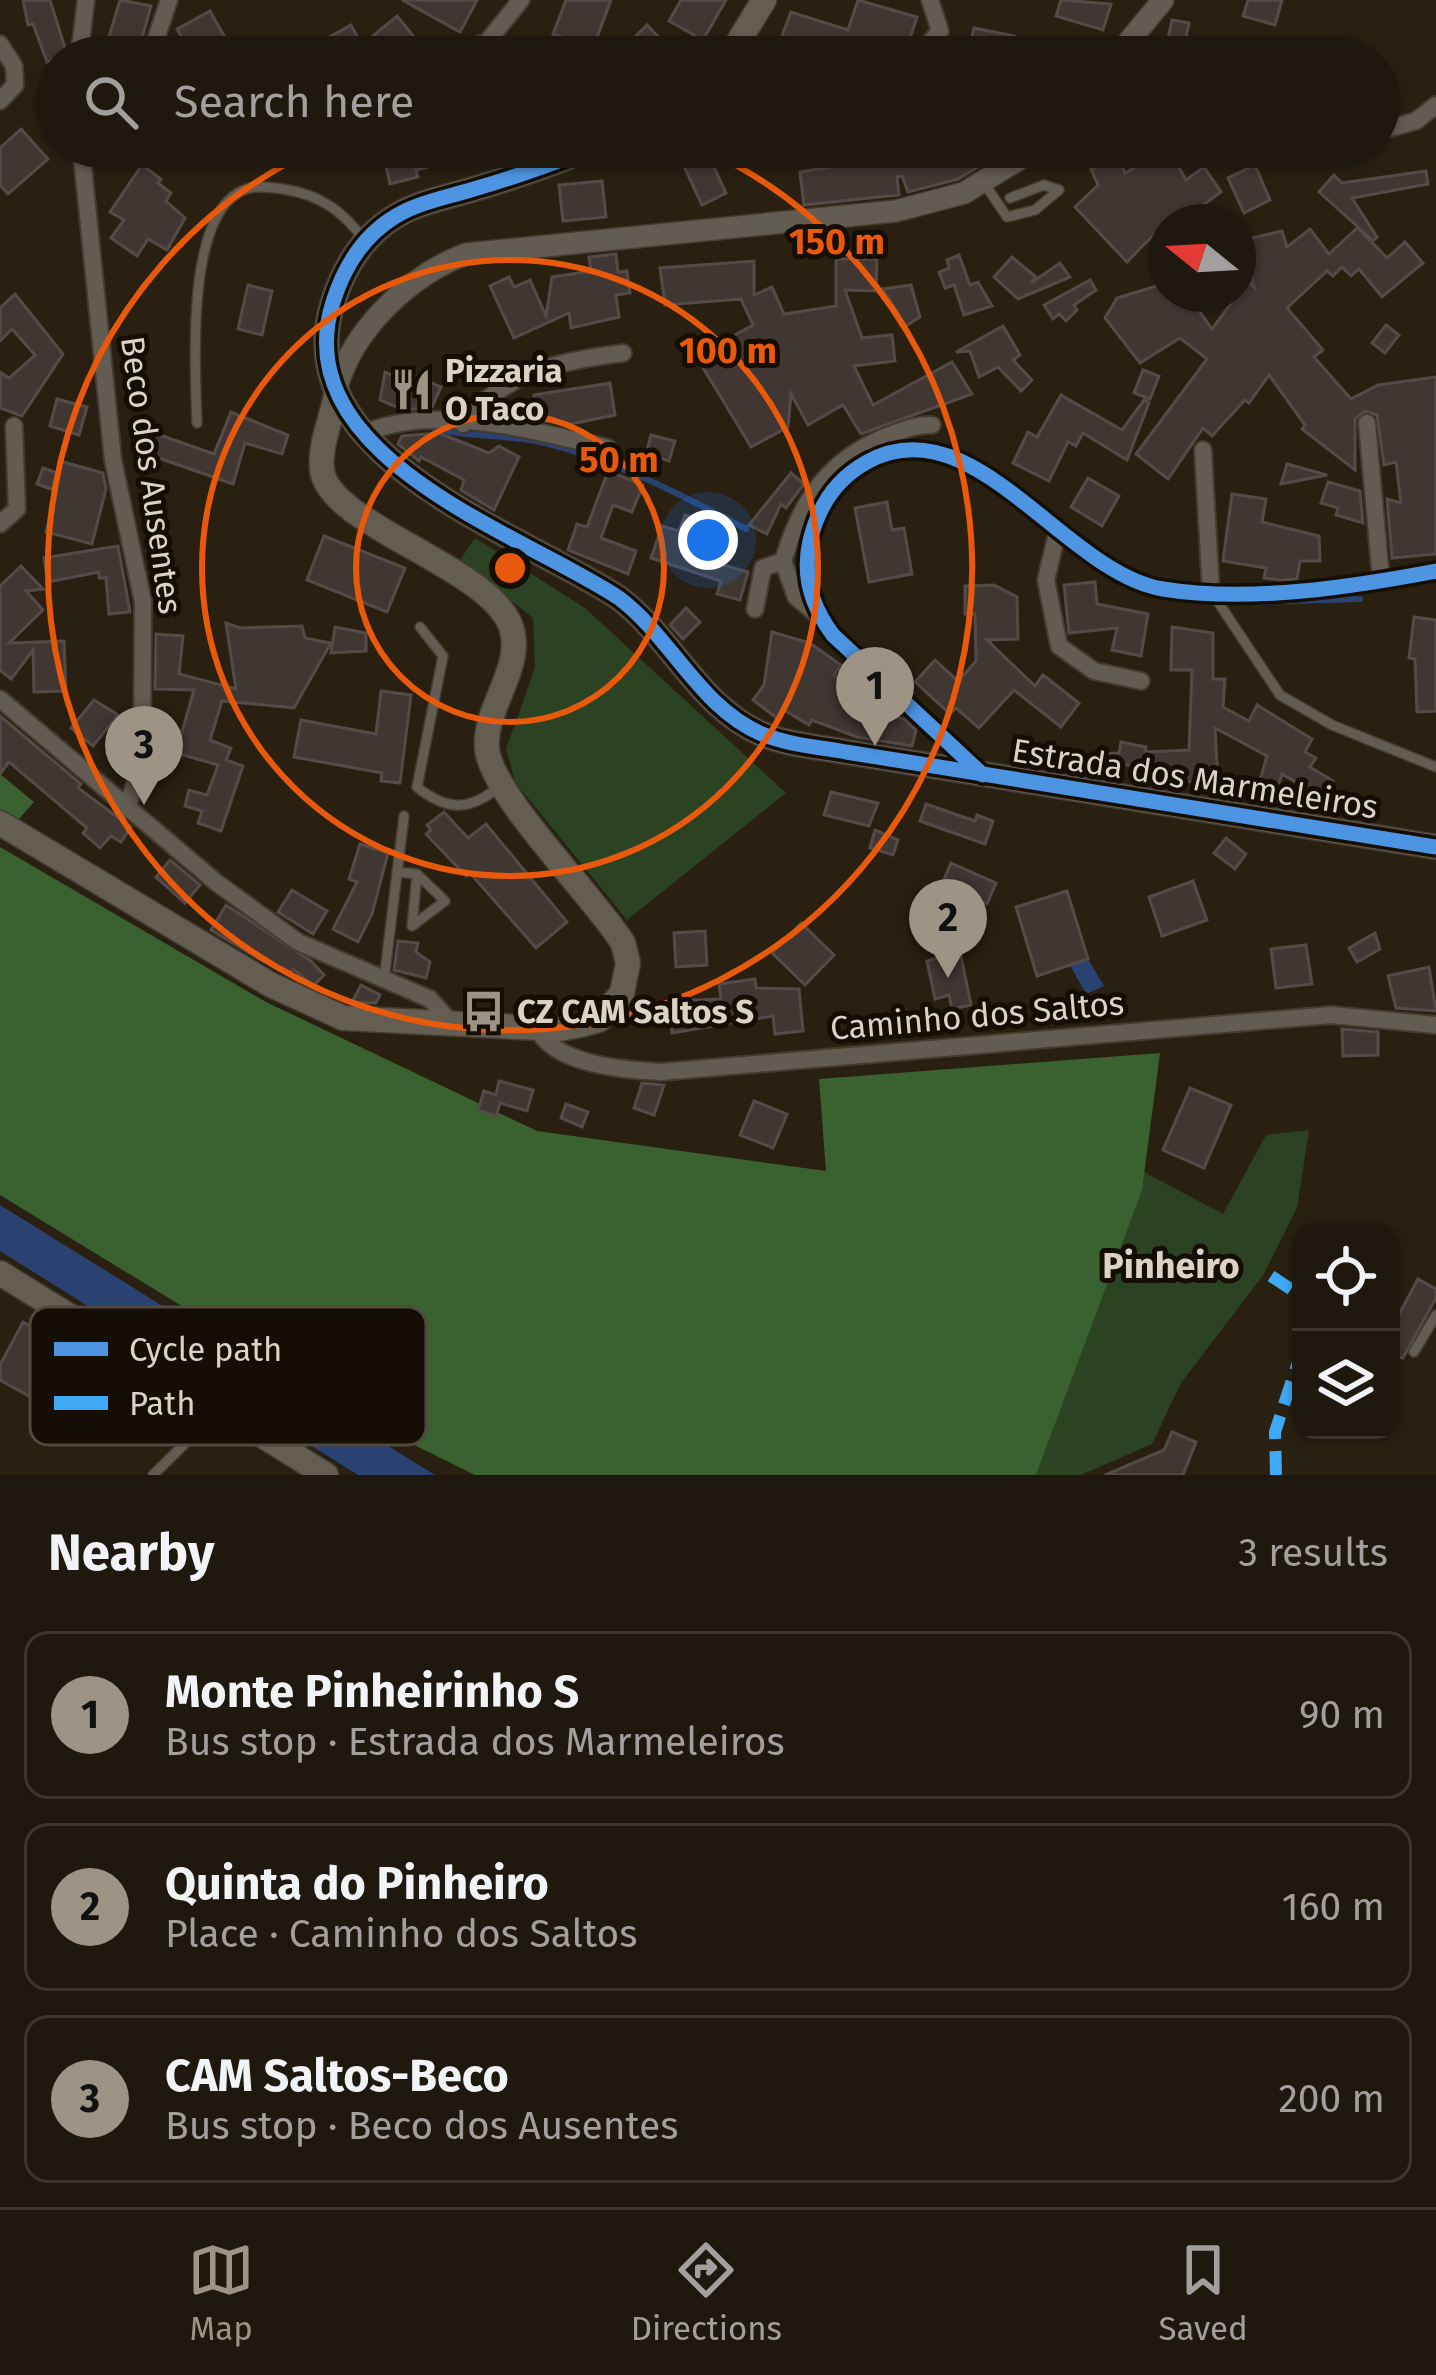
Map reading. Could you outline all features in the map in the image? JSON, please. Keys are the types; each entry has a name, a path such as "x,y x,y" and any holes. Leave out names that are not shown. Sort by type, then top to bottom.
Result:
{"main road":[{"path":"742,36 764,0"},
{"name":"Estrada dos Marmeleiros","path":"531,168 413,207 365,241 339,283 329,313 327,342 337,388 362,434 390,463 629,605 733,718 787,742 1436,847"},
{"path":"0,823 313,1007 343,1018 537,1028 598,1020 622,993 628,963 608,919 502,785 487,750 488,728 509,667 511,626 493,600 357,512 328,486 322,474 323,444 337,388"},
{"path":"0,1273 55,1307"},
{"path":"278,1445 326,1475"}],"street":[{"path":"82,36 86,0"},
{"path":"157,36 169,0"},
{"path":"492,36 520,0"},
{"path":"930,0 940,31 935,36"},
{"path":"1132,36 1155,5"},
{"path":"0,44 14,66 15,86 0,101"},
{"path":"1400,125 1416,121 1436,105"},
{"name":"Beco dos Ausentes","path":"83,168 113,460 143,602 142,760 127,809"},
{"path":"337,388 345,357 400,295 423,275 466,254 896,211 936,203 1006,168"},
{"path":"463,424 483,398 533,370 623,353"},
{"path":"362,434 415,419 608,448"},
{"path":"1367,423 1381,579"},
{"path":"932,425 873,442 829,471 796,517 783,562 796,597 983,775"},
{"path":"0,524 17,509 14,426"},
{"path":"1203,449 1211,592"},
{"path":"820,617 807,583 816,516 849,472 882,453 935,452 981,470 1058,529 1156,588 1211,592 1436,571"},
{"path":"1058,529 1046,580 1059,646 1094,671 1141,681"},
{"path":"755,609 763,568 783,562"},
{"path":"0,700 127,809 298,942 430,999 453,1024"},
{"name":"Caminho dos Saltos","path":"537,1028 546,1042 601,1064 661,1072 1331,1015 1436,1024"}],"lane":[{"path":"984,183 1006,217 1035,210 1059,190 1044,184 1010,198"},
{"path":"197,423 194,321 217,215 228,200 253,186 291,190 343,212 365,241"},
{"path":"1211,592 1280,695 1370,742 1436,767"},
{"path":"420,627 442,656 417,787 443,806 464,807 502,785"},
{"path":"384,980 404,816"},
{"path":"397,872 417,874 445,901 412,926 417,874"},
{"path":"1414,1352 1436,1316"},
{"path":"153,1475 183,1445"}],"green space":[{"path":"475,538 585,608 786,793 627,920 515,782 506,749 535,668 533,618 460,560"},
{"path":"0,774 34,802 0,840"},
{"path":"0,847 266,1002 537,1131 826,1171 819,1079 1160,1053 1142,1190 1036,1475 475,1475 414,1445 426,1445 426,1307 183,1307 0,1195"},
{"path":"1309,1130 1297,1208 1264,1274 1181,1383 1152,1444 1081,1475 1036,1475 1144,1172 1223,1214 1266,1135"}],"water":[{"path":"1088,959 1104,986 1086,994 1070,965"},
{"path":"0,1205 164,1307 90,1307 0,1251"},
{"path":"310,1445 387,1445 435,1475 358,1475"}],"building":[{"path":"23,0 50,0 61,36 37,36 33,24 28,25"},
{"path":"120,0 151,6 143,36 109,36"},
{"path":"402,0 477,0 460,32"},
{"path":"566,0 611,0 598,36 553,34"},
{"path":"681,0 726,0 705,36 696,36 669,21"},
{"path":"858,0 917,17 911,36 782,36 791,12 848,30"},
{"path":"1061,0 1111,4 1103,30 1056,16"},
{"path":"1248,0 1282,0 1275,25 1243,16"},
{"path":"210,11 224,36 181,36 177,29"},
{"path":"397,16 413,36 373,36"},
{"path":"1172,20 1189,23 1186,36 1169,36"},
{"path":"351,25 357,36 331,36"},
{"path":"647,25 658,36 636,36"},
{"path":"974,28 1014,36 972,36"},
{"path":"21,129 36,146 38,168 8,194 0,185 0,148"},
{"path":"140,168 146,168 161,179 158,183 171,193 166,201 185,218 167,250 148,239 137,256 111,238 124,220 110,212"},
{"path":"386,168 424,168 416,170 418,177 390,184"},
{"path":"685,168 714,168 726,193 702,205"},
{"path":"976,168 958,179 908,192 902,176 897,177 899,195 804,205 800,172"},
{"path":"1123,168 1125,173 1134,168 1179,168 1186,180 1205,168 1221,192 1205,204 1148,204 1148,240 1127,262 1075,207 1098,185 1091,169"},
{"path":"1256,168 1270,200 1256,207 1240,204 1228,178"},
{"path":"1426,171 1428,184 1352,198 1377,237 1373,241 1358,228 1387,258 1405,242 1423,263 1382,297 1359,269 1351,276 1342,267 1333,276 1327,271 1287,308 1323,350 1314,357 1351,399 1378,385 1436,377 1436,554 1392,558 1387,499 1401,503 1396,462 1384,465 1377,415 1365,411 1355,419 1355,470 1302,429 1305,425 1269,375 1249,403 1245,400 1212,436 1203,428 1168,479 1136,454 1207,359 1180,338 1140,363 1105,318 1117,298 1148,289 1148,312 1200,312 1212,329 1225,312 1256,312 1256,237 1282,231 1287,247 1310,229 1329,254 1358,227 1319,192 1334,175 1342,183"},
{"path":"602,181 606,217 563,221 559,185"},
{"path":"616,254 618,272 627,271 630,293 616,295 619,317 571,328 569,313 514,338 490,286 509,277 514,287 530,280 546,316 552,277 591,271 589,257"},
{"path":"959,255 970,285 978,282 992,306 964,315 954,285 945,288 939,272 949,268 947,260"},
{"path":"1012,257 1036,277 1031,283 1060,263 1070,277 1018,299 994,277"},
{"path":"836,259 877,259 876,291 845,290 862,338 892,335 895,361 854,366 873,405 952,362 972,394 861,434 843,405 808,425 791,394 788,427 751,447 696,356 753,325 741,299 665,305 660,268 754,261 754,295 772,287 784,314 836,306"},
{"path":"1090,280 1096,290 1074,305 1077,310 1066,321 1059,314 1053,319 1044,305"},
{"path":"248,285 272,291 262,335 238,329"},
{"path":"911,285 920,317 906,326 883,289"},
{"path":"15,294 63,354 22,416 0,408 0,372 9,378 35,355 12,329 0,341 0,308"},
{"path":"1386,325 1399,335 1385,353 1372,343"},
{"path":"1003,326 1020,355 1013,360 1032,380 1021,391 998,367 979,377 970,351 956,352"},
{"name":"Pizzaria O Taco","path":"395,367 441,387 432,407 404,410 380,400 385,372 391,375"},
{"path":"1143,370 1159,376 1150,399 1134,393"},
{"path":"610,383 615,415 566,425 537,419 534,395"},
{"path":"1061,395 1122,430 1144,400 1149,403 1127,460 1083,433 1076,446 1068,442 1049,481 1013,463 1028,432 1037,437"},
{"path":"57,399 87,407 79,435 50,426"},
{"path":"231,412 288,435 282,454 245,443 233,484 150,455 157,434 214,454"},
{"path":"439,433 489,453 499,446 519,457 494,510 461,490 464,480 421,457 419,461 398,444 402,436"},
{"path":"651,435 675,441 669,461 646,454"},
{"path":"60,461 103,473 106,489 92,544 46,532 57,491 37,484 43,468 57,473"},
{"path":"1287,464 1327,475 1281,484"},
{"path":"608,471 643,485 632,512 613,505 601,538 636,551 628,574 568,550 577,524 587,527"},
{"path":"791,473 804,484 786,508 781,504 767,534 749,525"},
{"path":"1088,478 1119,496 1102,526 1071,507"},
{"path":"1328,482 1360,491 1363,523 1336,515 1338,508 1321,503"},
{"path":"1232,494 1266,499 1262,522 1319,536 1320,561 1300,561 1297,579 1281,580 1264,578 1266,568 1223,561"},
{"path":"887,502 892,530 904,528 912,574 869,582 855,508"},
{"path":"685,515 710,524 698,558 748,572 740,600 717,594 721,581 651,558 662,526 679,531"},
{"path":"324,536 405,568 387,612 307,580"},
{"path":"118,546 130,612 109,614 106,578 99,578 99,572 48,582 44,558"},
{"path":"21,566 43,589 26,591 43,610 9,643 64,641 66,691 34,692 33,650 11,679 0,670 0,586"},
{"path":"1095,582 1097,604 1148,614 1141,656 1112,650 1117,628 1069,633 1064,585"},
{"path":"994,585 1017,597 1018,639 987,640 1035,686 1043,675 1079,703 1061,727 1014,690 979,728 956,708 950,714 915,682 935,660 958,681 976,661 975,614 965,614 965,586"},
{"path":"686,608 700,622 683,639 670,625"},
{"path":"1414,617 1436,620 1436,711 1417,712 1415,659 1409,658"},
{"path":"226,623 240,628 302,626 305,638 331,643 294,708 222,701 210,740 231,748 226,760 243,766 221,831 198,823 202,811 185,806 189,790 207,795 218,765 176,753 194,690 155,689 156,634 183,636 179,674 236,689"},
{"path":"335,627 366,633 366,651 331,653"},
{"path":"1172,627 1213,633 1213,679 1225,679 1223,707 1249,721 1257,705 1312,739 1305,752 1316,758 1310,767 1333,781 1323,798 1282,774 1276,792 1258,787 1267,756 1215,728 1218,781 1177,782 1177,775 1102,760 1102,754 1119,753 1121,742 1146,747 1145,752 1189,750 1192,670 1171,670"},
{"path":"772,632 810,643 841,665 834,675 868,690 860,706 904,719 916,730 912,746 857,737 812,720 809,725 784,710 778,719 753,700 764,685"},
{"path":"381,691 411,695 400,783 381,781 382,773 294,757 301,720 376,734"},
{"path":"94,700 118,715 93,746 71,728"},
{"path":"0,716 81,784 78,788 131,827 121,842 111,836 100,848 83,833 87,828 9,762 0,774"},
{"path":"831,792 878,803 869,826 824,815"},
{"path":"926,804 975,821 977,815 993,821 985,844 920,821"},
{"path":"444,812 468,838 486,824 567,922 536,948 470,873 466,876 426,834 431,830 427,825"},
{"path":"875,830 898,840 893,855 870,848"},
{"path":"1226,838 1246,854 1235,869 1214,853"},
{"path":"360,844 388,853 372,914 358,942 333,929 357,882 349,879"},
{"path":"170,860 200,885 185,903 156,877"},
{"path":"951,863 996,883 987,904 942,884"},
{"path":"1193,881 1207,920 1162,936 1149,897"},
{"path":"292,890 327,911 313,934 278,912"},
{"path":"1067,891 1088,959 1037,976 1016,907"},
{"path":"226,905 311,961 324,975 313,986 293,969 290,974 211,930"},
{"path":"801,923 834,955 805,985 772,953"},
{"path":"705,931 707,965 676,967 674,933"},
{"path":"1375,933 1380,949 1357,962 1349,948"},
{"path":"398,941 418,943 416,952 430,962 426,978 394,970"},
{"path":"1306,945 1312,984 1276,988 1271,949"},
{"path":"960,951 971,1005 952,1009 949,995 935,999 927,961"},
{"path":"1429,967 1436,1011 1396,1008 1388,976"},
{"path":"755,979 756,988 799,989 803,1031 775,1034 773,1016 672,1033 670,1001 721,999 719,984"},
{"path":"361,985 380,995 376,1003 352,1002"},
{"path":"1342,1029 1378,1032 1378,1055 1343,1056"},
{"path":"499,1081 533,1090 527,1111 500,1103 496,1116 478,1110 484,1091 496,1095"},
{"path":"642,1083 664,1085 654,1115 634,1108"},
{"path":"1190,1088 1231,1105 1204,1168 1163,1150"},
{"path":"754,1101 787,1114 773,1148 740,1135"},
{"path":"566,1104 588,1112 582,1127 561,1118"},
{"path":"1418,1279 1436,1289 1436,1298 1403,1358 1400,1357 1400,1312"},
{"path":"23,1322 30,1326 30,1397 0,1380 0,1365"},
{"path":"1172,1432 1196,1442 1183,1475 1105,1475 1164,1450"}],"waterway":[{"path":"430,427 574,451 649,480 746,529"},
{"path":"1256,602 1360,599"}],"marked path":[{"path":"1271,1276 1292,1290"},
{"path":"1276,1475 1275,1432 1292,1380"}],"cycle path":[{"path":"538,168 434,200 385,224 357,253 333,302 327,357 343,404 376,447 421,484 619,598 655,632 703,690 762,734 804,745 1436,847"},
{"path":"983,775 833,635 814,602 807,566 818,517 837,486 867,462 906,450 944,455 981,472 1126,577 1163,589 1264,594 1436,571"}],"place":[{"name":"Pizzaria O Taco","path":"411,389"},
{"name":"Monte Pinheirinho S","path":"875,746"},
{"name":"CAM Saltos-Beco","path":"144,805"},
{"name":"Quinta do Pinheiro","path":"948,978"},
{"name":"CZ CAM Saltos S","path":"483,1011"}],"district":[{"name":"Pinheiro","path":"1171,1265"}]}
